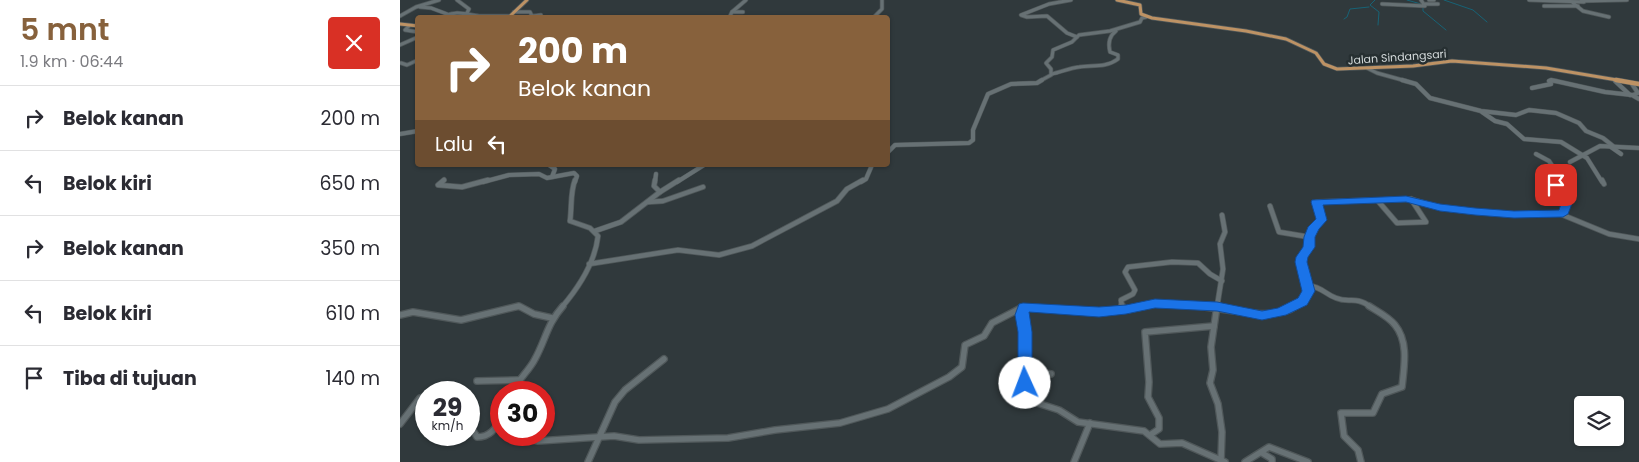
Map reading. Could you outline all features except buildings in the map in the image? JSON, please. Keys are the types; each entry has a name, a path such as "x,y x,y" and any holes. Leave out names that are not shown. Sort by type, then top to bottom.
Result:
{"main road":[{"path":"510,15 527,0"},
{"path":"1117,0 1140,5 1140,12 1146,17"},
{"name":"Jalan Sindangsari","path":"1146,17 1264,34 1290,41 1311,50 1320,56 1324,64 1344,69 1413,66 1452,61 1546,68 1639,84"},
{"path":"400,24 415,26"}],"street":[{"path":"400,16 416,7 439,0"},
{"path":"457,0 470,10 467,13"},
{"path":"730,15 746,0"},
{"path":"876,15 882,9 882,0"},
{"path":"1070,0 1049,4 1020,15 1027,17 1047,16 1067,33 1077,38"},
{"path":"1421,0 1424,5"},
{"path":"1429,0 1434,0"},
{"path":"1529,0 1552,2 1627,0"},
{"path":"1552,2 1560,6"},
{"path":"1572,2 1584,12 1609,17"},
{"path":"1382,4 1438,4"},
{"path":"1544,6 1578,6"},
{"path":"416,7 431,8 447,14 467,13 474,15"},
{"path":"514,12 530,12 532,15"},
{"path":"732,12 743,12"},
{"path":"1052,74 1051,69 1046,64 1052,57 1052,51 1056,47 1072,42 1079,35 1119,28 1140,22 1142,18 1146,17"},
{"path":"400,28 407,25"},
{"path":"407,25 404,30 415,32"},
{"path":"890,150 895,145 969,143 973,140 973,130 988,94 996,89 1014,84 1037,83 1052,74 1077,67 1096,67 1115,62 1118,59 1118,55 1110,52 1108,45 1112,34 1119,28"},
{"path":"400,45 415,38"},
{"path":"401,63 404,65 415,63"},
{"path":"1367,68 1377,73 1416,84 1430,98 1482,112 1516,114 1531,110 1555,113 1578,124 1586,131 1603,138 1621,154"},
{"path":"1532,88 1551,84 1550,80 1606,92 1632,95 1638,92 1632,84"},
{"path":"1614,81 1639,99"},
{"path":"1482,112 1492,119 1507,124 1524,139 1560,142 1582,155 1593,165 1604,184"},
{"path":"400,134 415,132"},
{"path":"1570,162 1597,147 1639,148"},
{"path":"1536,154 1550,162 1564,183 1556,186 1567,201 1563,214"},
{"path":"552,167 555,169 552,177"},
{"path":"444,180 438,186 462,187 509,175 537,174 547,178 572,173 576,174 571,192 573,200 570,220 595,231 621,222 660,192 701,167"},
{"path":"589,264 678,250 714,255 738,251 752,246 834,203 847,189 867,177 871,167"},
{"path":"656,174 654,186 660,192"},
{"path":"647,202 663,201 703,187"},
{"path":"1378,202 1397,223 1426,222 1411,199"},
{"path":"555,440 599,437 624,437 639,440 728,438 775,430 831,424 860,418 888,409 949,377 962,367 966,345 984,336 992,323 1023,307 1099,312 1122,310 1152,303 1217,307 1258,315 1281,312 1302,301 1308,291 1301,262 1309,247 1309,237 1314,227 1322,220 1316,202 1378,202 1411,199 1440,208 1475,212 1514,215 1563,214 1609,234 1639,239"},
{"path":"1270,206 1279,232 1309,237"},
{"path":"1023,307 1026,396 1028,400 1059,410 1076,421 1144,431 1160,444 1182,443 1223,461 1218,404 1210,383 1213,370 1210,351 1224,265 1221,242 1225,232 1222,215"},
{"path":"477,381 518,380 535,360 552,318 580,285 598,240 595,231"},
{"path":"1122,310 1121,300 1133,294 1134,290 1125,272 1128,267 1172,262 1198,263 1210,274 1222,281"},
{"path":"1308,285 1319,287 1337,300 1356,299 1367,303 1394,323 1401,334 1405,357 1402,387 1382,394 1378,398 1373,413 1341,413 1344,436 1358,450 1361,462"},
{"path":"400,314 413,312 461,320 519,306 534,314 552,318"},
{"path":"1150,435 1159,429 1160,422 1148,397 1149,382 1145,332 1214,326"},
{"path":"588,462 619,396 664,360"},
{"path":"1025,370 1051,374"},
{"path":"400,424 415,404"},
{"path":"1074,462 1090,424"},
{"path":"1245,462 1269,447 1308,462"},
{"path":"1262,452 1272,459 1272,462"}],"waterway":[{"path":"1375,0 1370,5 1379,12 1378,25"},
{"path":"1407,0 1421,4"},
{"path":"1444,0 1473,10 1487,22"},
{"path":"1344,19 1347,17 1350,9 1369,7"},
{"path":"1423,7 1423,11 1446,30"}],"route":[{"path":"1025,383 1023,307 1099,312 1126,310 1155,303 1217,307 1262,315 1281,312 1293,308 1302,301 1308,291 1301,262 1309,247 1309,237 1314,227 1322,220 1316,202 1378,202 1411,199 1440,208 1475,212 1496,212 1509,215 1563,214 1568,204 1566,197 1556,185"}]}
